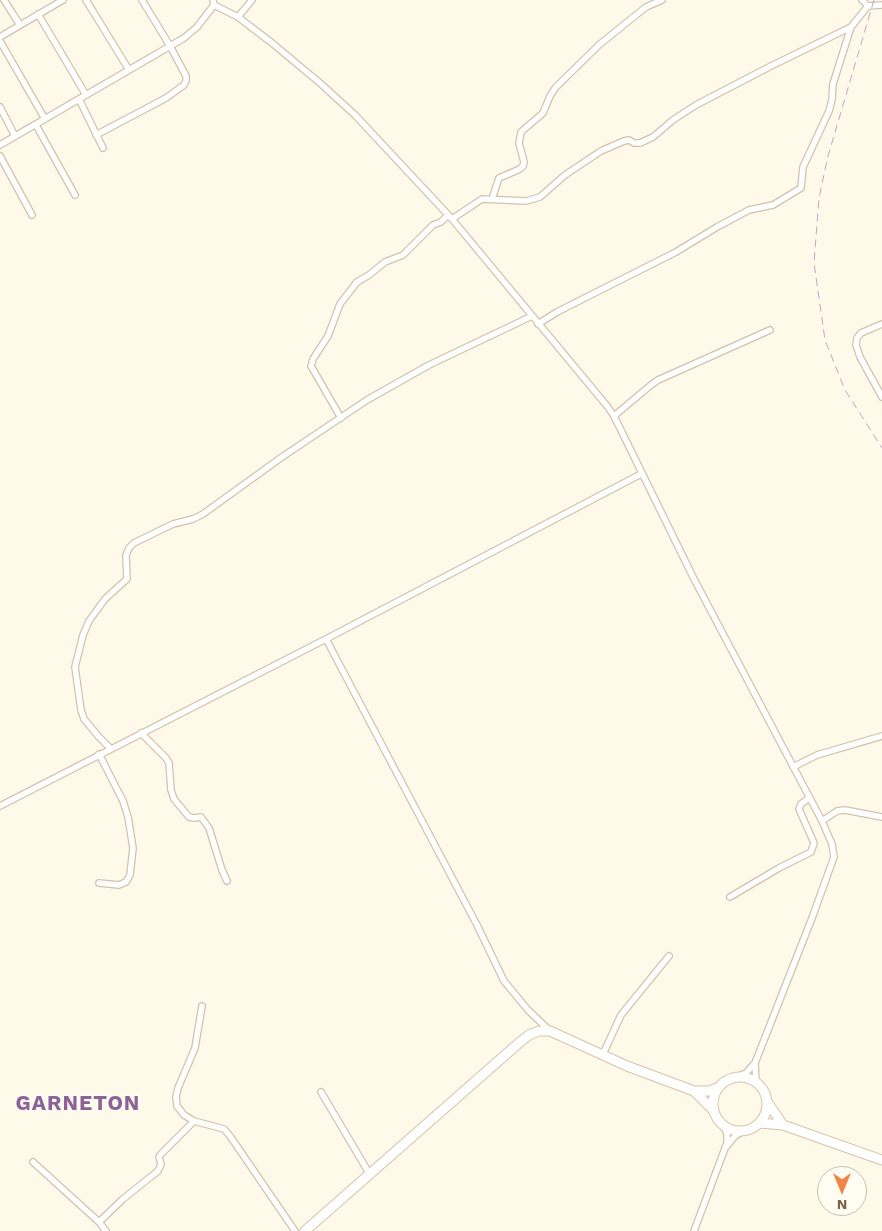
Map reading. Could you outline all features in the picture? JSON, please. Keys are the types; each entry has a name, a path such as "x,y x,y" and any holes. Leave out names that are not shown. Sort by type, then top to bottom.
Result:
{"street":[{"path":"4,0 20,25"},
{"path":"86,0 129,70"},
{"path":"96,135 166,98 184,85 186,76 142,0"},
{"path":"238,17 252,0"},
{"path":"492,198 499,178 523,166 524,162 519,143 521,132 543,112 556,87 600,44 646,7 662,0"},
{"path":"862,0 868,6"},
{"path":"0,37 59,1"},
{"path":"0,145 184,38 197,27 213,2 238,17 341,102 450,217 614,416 641,474 822,821 832,844 834,857 812,918 755,1063 746,1073 723,1082 717,1088 709,1091 694,1091 652,1076 550,1030 528,1010 504,981 477,925 326,639"},
{"path":"341,418 311,366 313,359 328,336 340,304 357,282 385,262 403,255 433,225 476,201 492,198 526,201 540,197 565,175 601,151 624,141 629,140 634,143 640,143 653,137 674,120 696,106 851,26 868,6 882,5"},
{"path":"38,14 86,94"},
{"path":"538,324 557,312 676,252 749,210 773,205 801,188 803,167 829,111 833,84 851,26"},
{"path":"0,41 45,119"},
{"path":"79,99 103,148"},
{"path":"0,107 15,136"},
{"path":"36,124 75,195"},
{"path":"0,156 32,215"},
{"path":"111,748 84,719 74,667 89,621 105,599 126,579 126,555 129,548 134,543 173,524 204,514 282,457 367,400 429,365 532,316"},
{"path":"882,324 861,333 857,338 856,344 860,357 882,397"},
{"path":"614,416 658,380 770,330"},
{"path":"0,806 326,639 641,474"},
{"path":"141,733 169,763 171,790 174,799 189,817 201,817 209,828 227,881"},
{"path":"793,767 817,755 882,736"},
{"path":"99,754 128,817 133,848 130,875 126,882 119,885 99,882"},
{"path":"730,897 778,868 812,852 814,848 813,839 799,809 801,804 809,798"},
{"path":"822,821 837,811 845,810 882,817"},
{"path":"603,1054 621,1015 669,956"},
{"path":"202,1006 195,1048 178,1088 177,1106 184,1115 194,1121 224,1129 295,1231"},
{"path":"305,1231 525,1038 539,1031 550,1030"},
{"path":"755,1063 756,1081"},
{"path":"739,1076 756,1081 762,1087 768,1103 783,1125"},
{"path":"714,1111 713,1099 717,1088"},
{"path":"694,1091 714,1111 727,1134 724,1151 694,1231"},
{"path":"321,1092 369,1173"},
{"path":"759,1124 767,1111 768,1103"},
{"path":"98,1222 158,1171 161,1164 159,1157 161,1154 194,1121"},
{"path":"724,1151 735,1136 743,1131 759,1124 783,1125 882,1160"},
{"path":"724,1126 733,1130 743,1131"},
{"path":"33,1162 106,1231"}],"railway":[{"path":"874,0 828,156 819,198 814,263 825,340 845,390 882,448"}],"district":[{"name":"GARNETON","path":"78,1104"}]}
